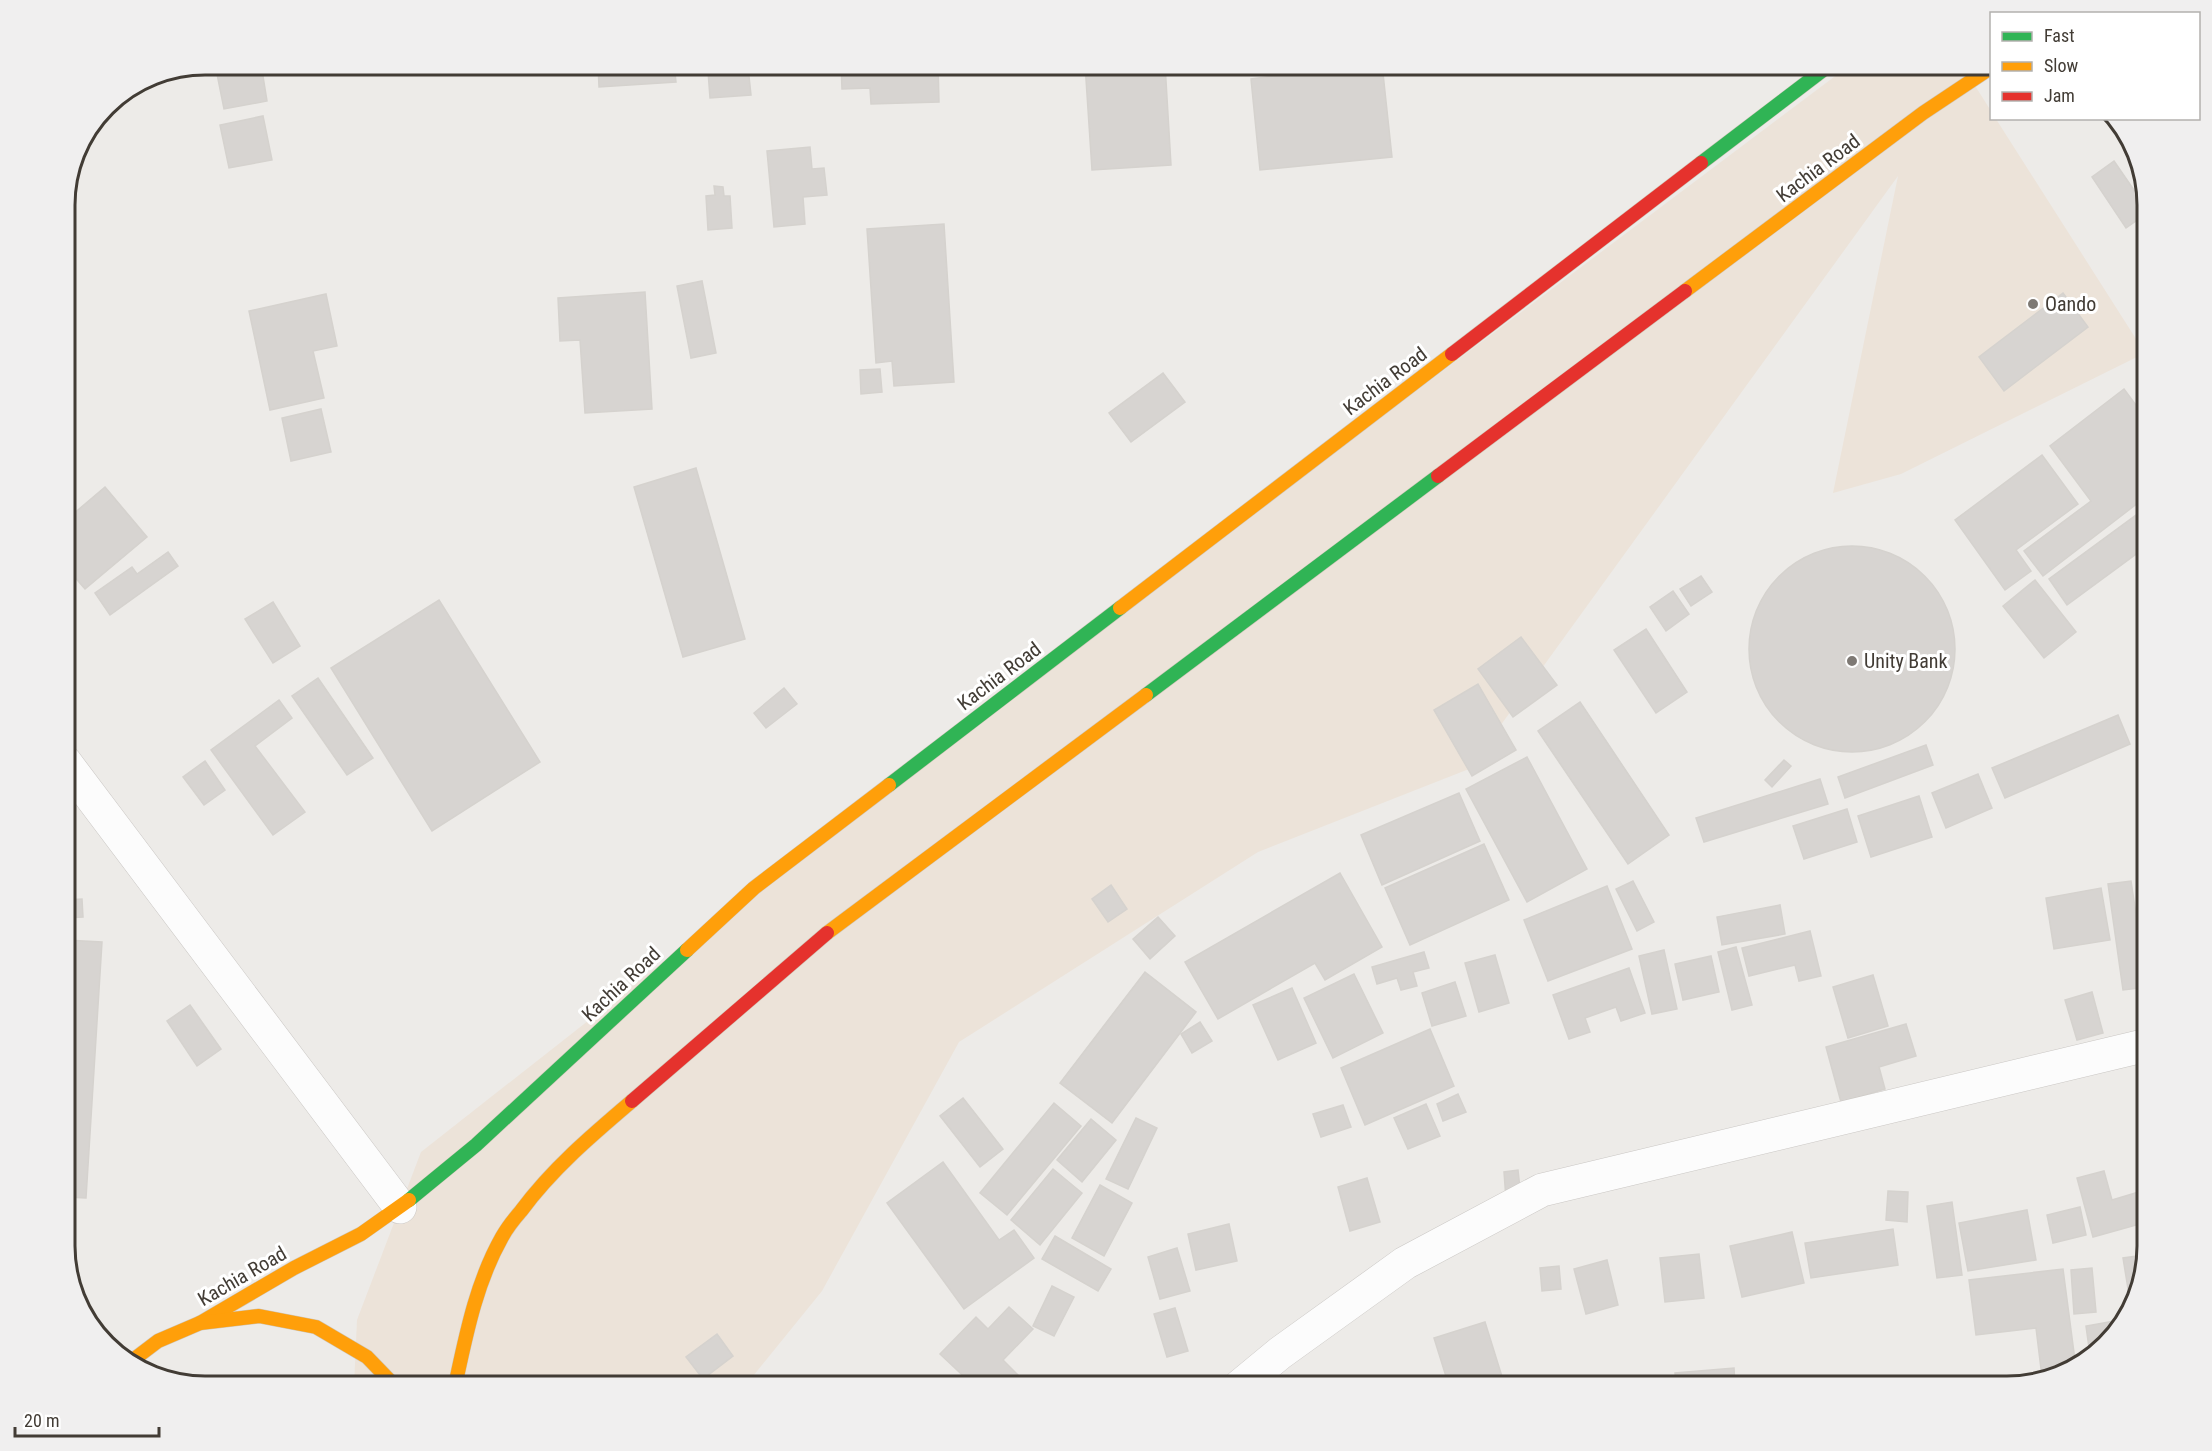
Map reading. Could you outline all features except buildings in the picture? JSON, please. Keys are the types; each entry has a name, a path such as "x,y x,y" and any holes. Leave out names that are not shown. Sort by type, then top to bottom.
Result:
{"main road":[{"name":"Kachia Road","path":"200,1323 294,1268 361,1234 400,1207 476,1145 754,888 1817,75"},
{"name":"Kachia Road","path":"457,1376 468,1323 483,1278 502,1236 536,1191 586,1140 801,954 1923,113 1979,75"},
{"path":"138,1357 158,1341 200,1323 259,1316 316,1327 367,1356 385,1376"}],"street":[{"path":"75,775 400,1207"},
{"path":"1252,1376 1280,1353 1405,1263 1542,1191 2137,1048"}],"shaded area":[{"path":"1837,75 1968,75 1990,109 1990,120 1997,120 2137,340 2137,357 1901,474 1833,493 1898,176 1469,769 1258,852 959,1042 822,1291 753,1376 354,1376 357,1320 421,1152 812,845"}],"traffic: fast":[{"path":"1701,163 1817,75"},
{"path":"1146,695 1438,476"},
{"path":"889,785 1120,608"},
{"path":"409,1200 476,1145 687,950"}],"traffic: slow":[{"path":"1685,291 1923,113 1980,75"},
{"path":"1120,608 1452,354"},
{"path":"827,933 1146,695"},
{"path":"687,950 754,888 889,785"},
{"path":"457,1376 479,1291 504,1234 513,1220 559,1167 632,1101"},
{"path":"200,1323 294,1268 361,1234 409,1200"},
{"path":"137,1357 158,1341 200,1323 259,1316 316,1327 367,1357 385,1376"}],"traffic: jam":[{"path":"1452,354 1701,163"},
{"path":"1438,476 1685,291"},
{"path":"632,1101 827,933"}],"place":[{"name":"Oando","path":"2033,304"},
{"name":"Unity Bank","path":"1852,661"}]}
